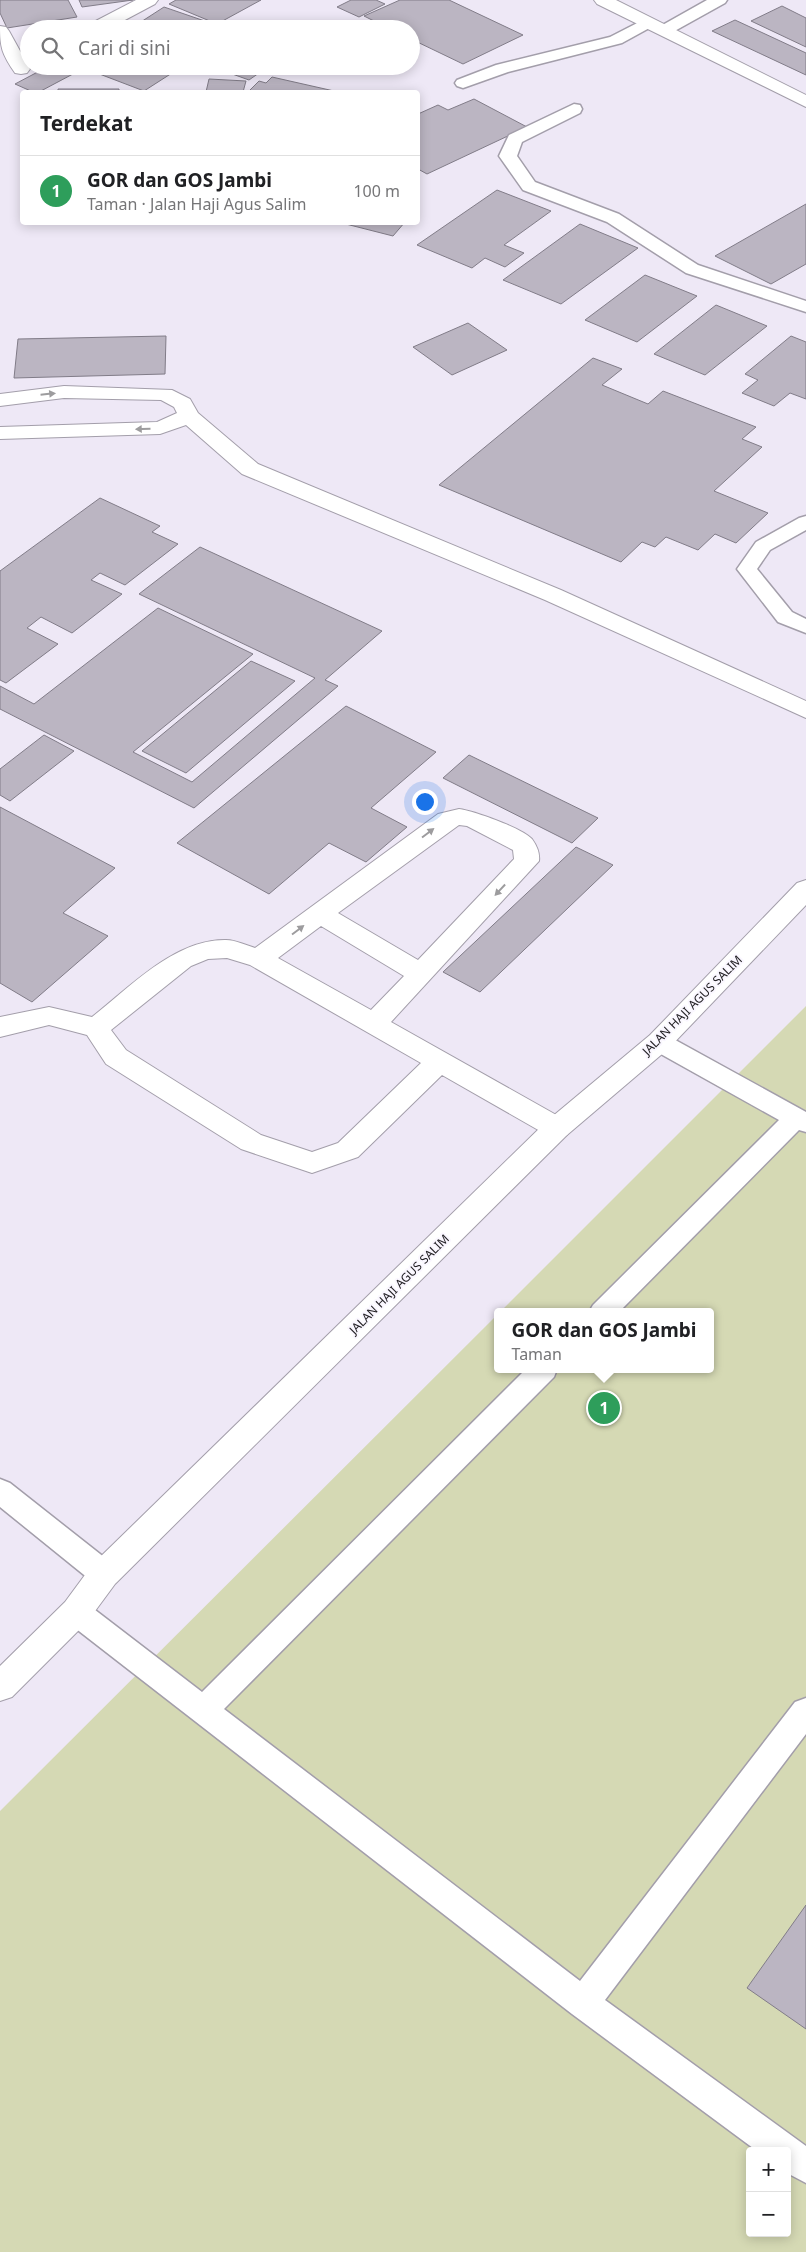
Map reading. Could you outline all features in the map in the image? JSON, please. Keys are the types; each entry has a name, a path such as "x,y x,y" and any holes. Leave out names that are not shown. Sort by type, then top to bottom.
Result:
{"street":[{"path":"111,20 149,0"},
{"path":"604,0 806,102"},
{"path":"0,31 19,71"},
{"path":"0,400 64,392 165,394 183,403 189,416 250,469 553,595 806,710"},
{"path":"0,433 160,428 189,416"},
{"path":"259,959 447,820 459,817 473,819 522,844 527,853 526,861 374,1024"},
{"name":"JALAN HAJI AGUS SALIM","path":"0,1687 76,1612 104,1574 557,1128 659,1042 806,889"},
{"path":"320,914 421,974"},
{"path":"96,1028 182,960 204,950 228,950 259,959 557,1128"},
{"path":"0,1027 50,1016 96,1028 116,1057 251,1142 312,1163 348,1150 440,1061"}],"lane":[{"path":"689,0 712,4"},
{"path":"665,30 712,4"},
{"path":"463,83 502,68 616,40 647,23"},
{"path":"574,109 515,139 508,156 529,186 613,218 692,269 806,308"},
{"path":"806,522 763,546 747,569 785,617 806,627"},
{"path":"606,1308 801,1120 659,1042"},
{"path":"203,1710 540,1373"},
{"path":"0,1491 104,1574"},
{"path":"76,1612 583,2003 779,2147"},
{"path":"583,2003 806,1711"},
{"path":"791,2156 806,2166"}],"green space":[{"path":"806,1006 806,2252 0,2252 0,1811 494,1318 494,1373 714,1373 714,1308 504,1308"}],"building":[{"path":"0,0 68,0 77,17 58,20 20,20 20,26 7,28 0,13"},
{"path":"79,0 133,0 82,7"},
{"path":"176,0 261,0 224,20 207,20 169,4"},
{"path":"351,0 376,0 385,4 359,17 337,7"},
{"path":"400,0 449,0 523,35 463,64 420,43 420,20 372,20 364,16"},
{"path":"782,6 806,18 806,47 751,21"},
{"path":"164,7 202,20 144,20"},
{"path":"735,20 806,53 806,75 712,31"},
{"path":"32,75 71,75 43,90 28,90 15,84"},
{"path":"102,75 169,75 146,90"},
{"path":"235,75 256,75 249,80"},
{"path":"272,77 330,90 250,90 259,81 266,83"},
{"path":"209,79 246,81 244,90 206,90"},
{"path":"58,89 119,89 119,90"},
{"path":"474,99 527,127 427,174 420,170 420,113 438,105 448,110"},
{"path":"497,190 551,211 504,245 524,253 505,267 485,258 472,268 417,245"},
{"path":"806,204 806,264 771,284 715,256"},
{"path":"580,224 638,248 561,304 503,280"},
{"path":"350,225 402,225 393,236"},
{"path":"645,275 697,296 637,342 585,320"},
{"path":"716,305 767,326 705,375 654,354"},
{"path":"468,323 507,350 452,375 413,347"},
{"path":"166,336 165,374 14,378 18,339"},
{"path":"791,336 806,342 806,399 790,393 774,406 742,393 758,380 745,374"},
{"path":"593,358 622,369 602,385 648,404 663,391 756,427 742,439 762,447 714,491 768,513 736,543 715,534 698,550 666,537 655,547 642,542 621,562 439,485"},
{"path":"100,498 160,526 152,532 178,544 125,585 100,573 91,580 122,594 72,633 41,617 27,628 58,644 6,683 0,680 0,571"},
{"path":"200,547 382,631 325,680 338,686 194,808 0,709 0,686 34,704 158,608 253,654 133,752 192,782 315,678 139,594"},
{"path":"251,661 295,681 186,773 142,751"},
{"path":"346,706 436,752 371,808 407,827 366,862 329,843 269,894 177,843"},
{"path":"44,735 74,751 10,801 0,795 0,769"},
{"path":"469,755 598,818 572,843 443,778"},
{"path":"0,807 115,868 63,913 108,936 32,1002 0,983"},
{"path":"576,847 613,865 480,992 443,972"},
{"path":"806,1905 806,2029 747,1988"}],"place":[{"name":"GOR dan GOS Jambi","path":"604,1408"}]}
